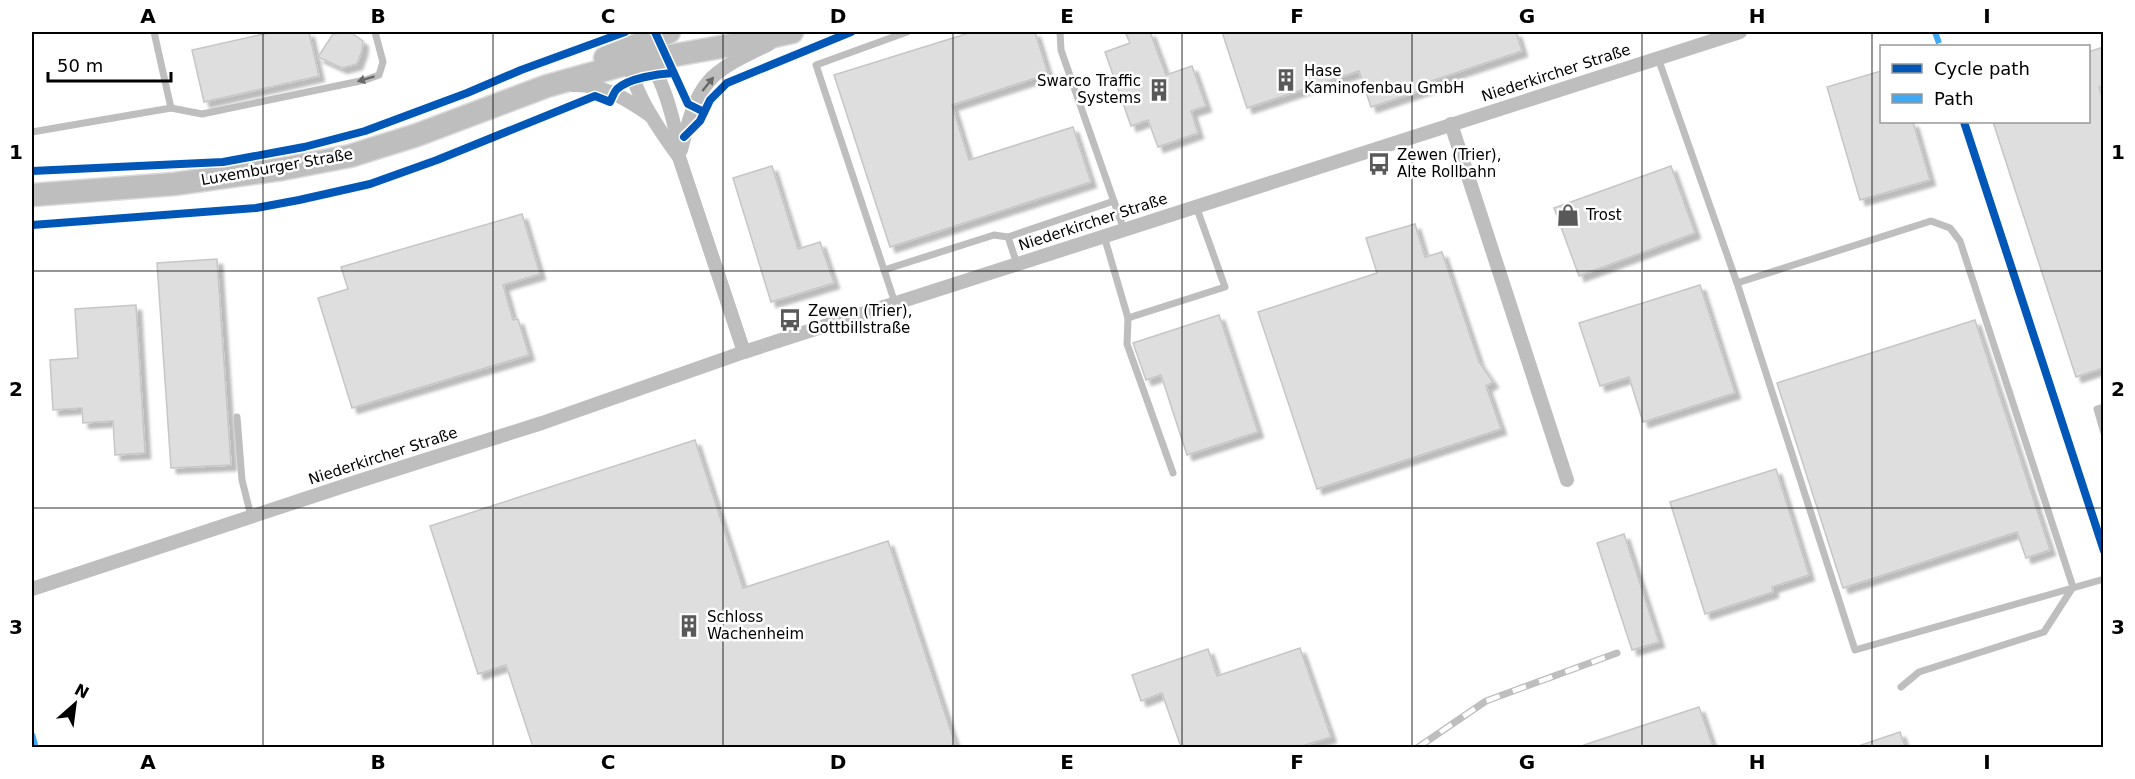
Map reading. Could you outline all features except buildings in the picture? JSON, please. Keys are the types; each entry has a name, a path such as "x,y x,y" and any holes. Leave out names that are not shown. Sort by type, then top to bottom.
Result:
{"main road":[{"name":"Luxemburger Straße","path":"638,56 669,32"},
{"name":"Luxemburger Straße","path":"32,195 174,184 282,169 350,156 417,135 547,86 638,56 743,43 792,32"}],"street":[{"path":"679,158 695,107 702,90 711,79 736,62 792,32"},
{"name":"Niederkircher Straße","path":"32,589 542,423 744,352 1740,32"},
{"path":"638,56 634,81 652,117 679,158"},
{"path":"638,56 661,84 676,133 679,158 744,352"},
{"path":"547,86 581,85 599,88 621,97 652,117"},
{"path":"1451,124 1567,480"}],"lane":[{"path":"154,32 171,108"},
{"path":"32,132 171,108 202,114 365,80 379,75 383,62 375,32"},
{"path":"895,304 816,65 907,32"},
{"path":"1060,32 1061,50 1124,230"},
{"path":"1658,58 1737,283 1855,650 2103,579"},
{"path":"884,270 989,235 1008,237 1114,201"},
{"path":"1128,318 1225,287 1196,206"},
{"path":"1737,283 1931,221 1950,228 1960,241 2073,587"},
{"path":"1104,236 1128,318 1127,344 1173,473"},
{"path":"1008,237 1017,264"},
{"path":"2103,407 2097,409 2103,433"},
{"path":"237,417 242,480 251,516"},
{"path":"1901,687 1919,672 2044,632 2073,587"}],"railway":[{"path":"1417,748 1486,701 1617,653"}],"marked path":[{"path":"1935,32 1940,45"},
{"path":"32,734 36,748"}],"cycle path":[{"path":"32,171 223,162 304,147 365,131 625,32"},
{"path":"655,32 688,104 704,112"},
{"path":"684,137 700,121 710,100 727,83 851,32"},
{"path":"32,225 256,208 370,184 437,160 595,96 610,102 617,89 636,79 673,73"},
{"path":"1964,123 2104,551"}],"place":[{"name":"Hase Kaminofenbau GmbH","path":"1286,80"},
{"name":"Swarco Traffic Systems","path":"1159,90"},
{"name":"Zewen (Trier), Alte Rollbahn","path":"1379,164"},
{"name":"Trost","path":"1568,215"},
{"name":"Zewen (Trier), Gottbillstraße","path":"790,320"},
{"name":"Schloss Wachenheim","path":"689,626"}]}
